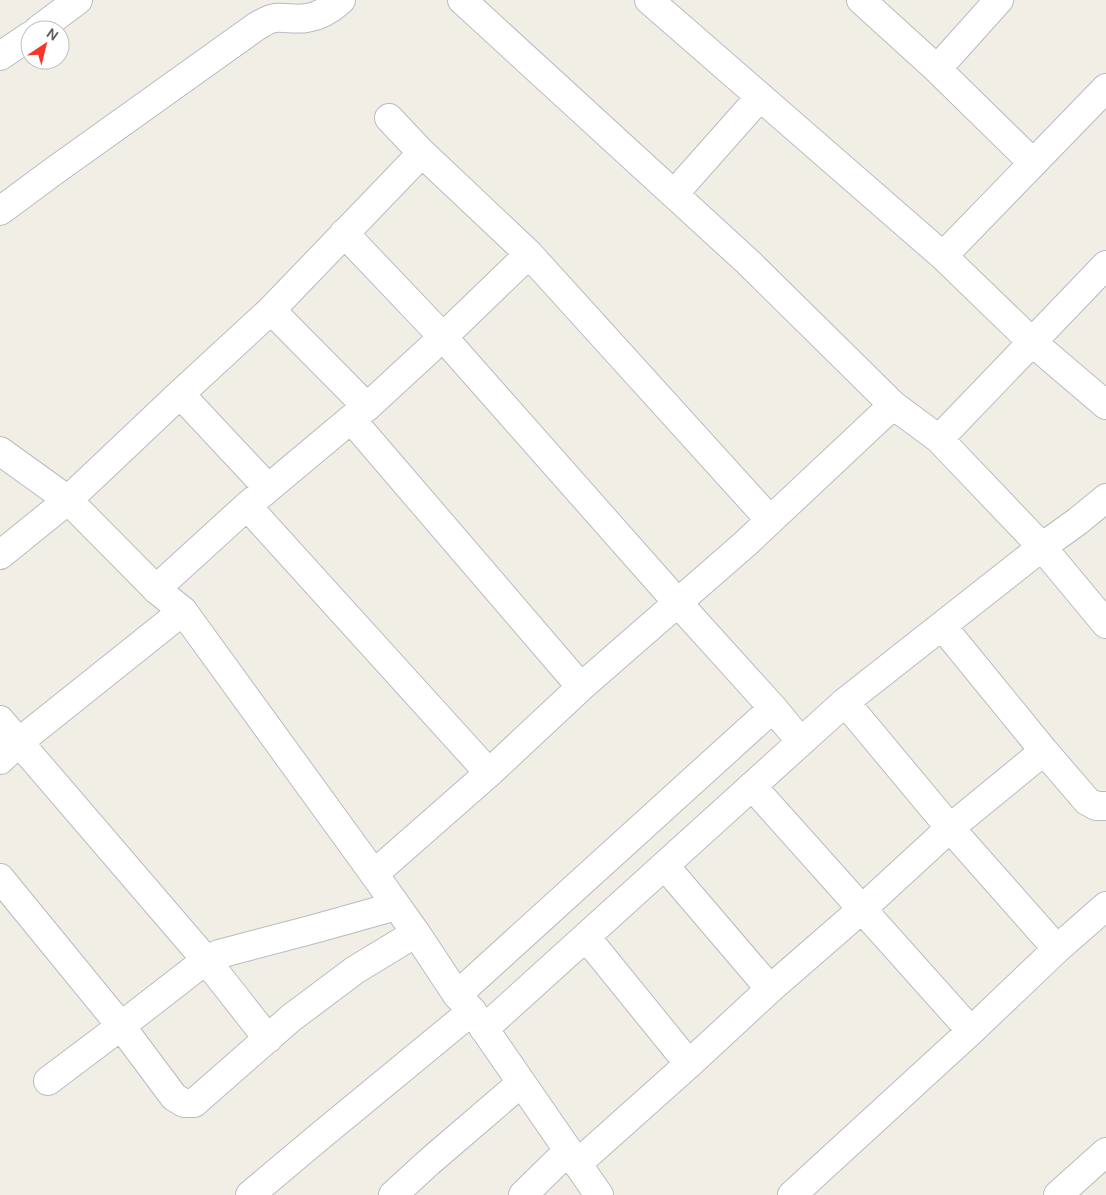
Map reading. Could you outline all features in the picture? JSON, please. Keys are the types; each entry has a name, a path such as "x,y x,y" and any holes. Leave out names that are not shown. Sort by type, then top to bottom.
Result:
{"street":[{"path":"51,20 78,0"},
{"path":"0,211 257,26 276,18 305,19 318,15 331,9 341,0"},
{"path":"462,0 748,262 893,405 939,439 1042,547 1106,624"},
{"path":"649,0 943,256 1032,342 1106,404"},
{"path":"861,0 937,69 1033,163"},
{"path":"937,69 998,0"},
{"path":"0,56 20,43"},
{"path":"943,256 1106,88"},
{"path":"674,194 760,97"},
{"path":"389,118 529,254 770,520"},
{"path":"0,555 68,500 271,310 422,152"},
{"path":"344,233 443,337 678,604 773,708 801,742"},
{"path":"156,589 247,506 359,413 443,337 529,254"},
{"path":"939,439 1106,264"},
{"path":"271,310 359,413 581,687"},
{"path":"180,394 268,488"},
{"path":"374,874 489,773 581,687 678,604 893,405"},
{"path":"0,451 68,500 156,589 183,611 374,874 599,1195"},
{"path":"471,1012 586,937 845,702 1042,547 1078,522 1106,498"},
{"path":"247,506 489,773"},
{"path":"9,751 183,611"},
{"path":"942,626 1087,801 1096,806 1106,806"},
{"path":"845,702 950,828 1057,949"},
{"path":"250,1195 471,1012 773,708"},
{"path":"0,720 9,751 206,960 268,1039"},
{"path":"523,1195 689,1064 950,828 1044,751"},
{"path":"752,786 971,1032"},
{"path":"665,866 770,989"},
{"path":"0,878 121,1026 174,1097 184,1103 194,1103 291,1018 356,970 416,933"},
{"path":"48,1081 206,960 219,954 396,906"},
{"path":"792,1195 971,1032 1057,949 1106,906"},
{"path":"586,937 689,1064"},
{"path":"393,1195 522,1083"},
{"path":"1058,1195 1106,1152"}]}
